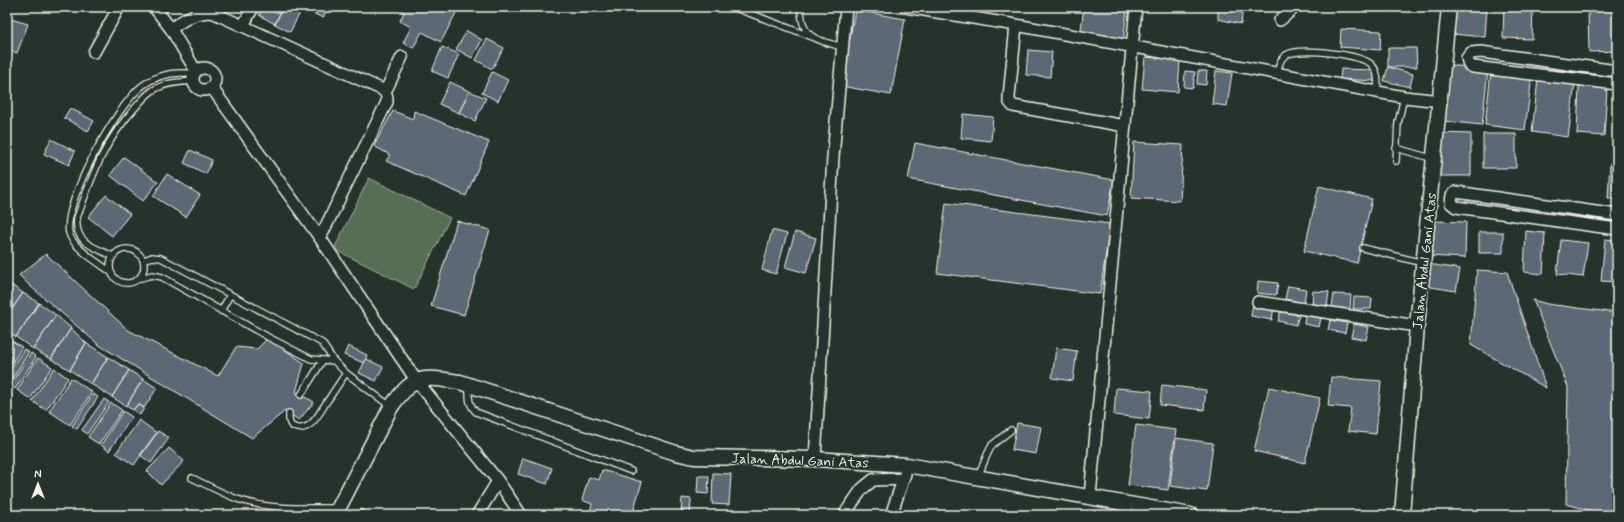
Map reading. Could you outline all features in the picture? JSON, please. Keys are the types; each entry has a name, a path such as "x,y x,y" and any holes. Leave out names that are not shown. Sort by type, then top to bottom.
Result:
{"street":[{"path":"94,52 119,7"},
{"path":"154,7 171,29 195,75 194,84 200,89 207,90 212,88 216,79 213,72 207,68 203,68 195,75"},
{"path":"243,26 252,7"},
{"path":"815,459 833,157 846,7"},
{"path":"906,7 964,11 1016,25 1132,47 1404,97 1441,101"},
{"path":"1090,496 1136,7"},
{"path":"1280,20 1295,7"},
{"name":"Jalan Abdul Gani Atas","path":"1402,515 1417,326 1441,101 1449,7"},
{"path":"171,29 193,15 203,12 212,12 386,92"},
{"path":"1016,25 1009,97 1009,101 1013,106 1125,126"},
{"path":"1617,71 1481,52 1471,52 1467,58 1469,65 1473,67 1617,84"},
{"path":"320,238 387,102 386,92 402,57"},
{"path":"212,88 320,238 416,380 498,481 521,515"},
{"path":"1617,215 1456,192 1452,194 1450,199 1451,203 1456,207 1617,229"},
{"path":"1258,302 1417,326"},
{"name":"Jalan Abdul Gani Atas","path":"416,380 429,378 460,382 676,453 694,457 815,459 907,465 1090,496 1185,514"},
{"path":"336,511 391,406 416,380"},
{"path":"891,515 907,465"},
{"path":"844,515 862,489 873,480 903,479"},
{"path":"477,515 498,481"}],"lane":[{"path":"733,7 842,47"},
{"path":"800,7 805,29 815,38"},
{"path":"1277,74 1280,62 1286,56 1294,52 1312,51 1354,56 1367,60 1374,66 1378,77 1377,92"},
{"path":"195,75 179,72 167,74 141,86 115,117 97,148 69,215 69,234 72,242 111,272 118,282 131,283 152,275 162,277 310,359 334,361"},
{"path":"113,256 88,244 82,239 76,225 80,211 104,151 109,141 126,118 150,92 164,85 195,75"},
{"path":"1396,161 1398,123 1404,97"},
{"path":"97,148 104,151"},
{"path":"1396,148 1434,159"},
{"path":"1363,248 1424,263"},
{"path":"111,272 110,266 113,256 118,251 130,249 136,251 144,260 145,266 141,278"},
{"path":"144,260 152,257 161,258 322,343 334,361 346,373 391,406"},
{"path":"221,311 230,295"},
{"path":"301,395 324,360"},
{"path":"289,413 289,422 291,425 298,428 307,426 316,419 346,373"},
{"path":"469,385 468,401 476,412 631,471"},
{"path":"978,477 992,445 1011,430"},
{"path":"192,478 238,499 261,505 336,511"}],"green space":[{"path":"369,178 450,218 414,289 334,249"}],"building":[{"path":"263,7 283,7 275,24 259,15"},
{"path":"283,7 293,7 301,11 290,32 275,24"},
{"path":"310,7 329,7 323,18 308,11"},
{"path":"395,7 459,7 441,42 422,32 413,48 403,43 411,27 400,21 404,12"},
{"path":"1084,7 1107,7 1127,10 1123,43 1080,37"},
{"path":"1218,7 1243,7 1241,24 1218,19"},
{"path":"1357,7 1394,7 1393,12"},
{"path":"1454,7 1487,7 1485,37 1452,34"},
{"path":"1504,7 1533,7 1532,39 1503,38"},
{"path":"1617,9 1617,51 1589,52 1588,10"},
{"path":"855,10 905,19 891,95 841,86"},
{"path":"7,18 28,24 17,53 7,49"},
{"path":"1341,29 1381,31 1380,50 1340,47"},
{"path":"467,31 482,40 472,58 456,49"},
{"path":"487,39 504,48 492,69 476,60"},
{"path":"442,47 459,54 448,78 432,71"},
{"path":"1388,48 1416,48 1417,67 1388,67"},
{"path":"1028,50 1052,52 1050,77 1026,75"},
{"path":"1145,57 1180,60 1178,92 1142,89"},
{"path":"1448,65 1488,69 1482,125 1443,121"},
{"path":"1388,67 1413,74 1410,87 1384,81"},
{"path":"1341,69 1374,70 1374,81 1340,79"},
{"path":"1185,71 1195,72 1193,88 1184,87"},
{"path":"1198,71 1207,71 1206,85 1197,84"},
{"path":"1216,71 1232,73 1227,106 1212,104"},
{"path":"1491,71 1532,76 1525,130 1485,125"},
{"path":"492,72 508,80 498,101 482,93"},
{"path":"1538,79 1575,84 1568,137 1532,132"},
{"path":"450,82 469,91 459,113 439,104"},
{"path":"1579,86 1607,88 1604,136 1577,134"},
{"path":"469,91 486,98 475,121 459,113"},
{"path":"70,108 94,121 88,131 64,118"},
{"path":"393,111 413,119 414,111 489,142 466,196 386,161 390,155 374,146"},
{"path":"963,114 993,117 991,141 961,138"},
{"path":"1440,133 1471,134 1471,176 1440,176"},
{"path":"1483,134 1516,134 1516,168 1483,168"},
{"path":"51,139 75,151 69,165 44,154"},
{"path":"1134,142 1183,145 1180,201 1131,198"},
{"path":"915,143 1114,180 1107,216 908,179"},
{"path":"190,150 212,160 206,174 184,163"},
{"path":"124,157 158,182 143,201 110,175"},
{"path":"1610,163 1617,163 1617,198 1608,198"},
{"path":"167,174 200,195 186,217 153,196"},
{"path":"1319,186 1372,199 1357,263 1304,251"},
{"path":"106,195 130,214 112,236 88,217"},
{"path":"946,203 1110,224 1100,294 937,273"},
{"path":"457,221 490,230 464,315 431,306"},
{"path":"1429,221 1466,222 1465,258 1428,256"},
{"path":"772,230 787,234 776,274 762,270"},
{"path":"1526,231 1545,233 1543,274 1524,272"},
{"path":"795,232 816,238 806,273 785,267"},
{"path":"1479,232 1503,232 1503,253 1479,253"},
{"path":"1605,239 1617,240 1617,282 1601,281"},
{"path":"1561,240 1588,243 1583,277 1557,274"},
{"path":"46,254 128,330 218,376 236,347 257,349 268,338 304,363 296,392 314,402 299,420 285,411 252,438 99,345 29,285 19,275"},
{"path":"1428,264 1460,269 1456,291 1425,286"},
{"path":"1477,270 1507,272 1546,388 1471,345"},
{"path":"1258,281 1278,283 1276,295 1257,293"},
{"path":"7,282 23,293 7,316"},
{"path":"1288,286 1306,289 1304,303 1285,299"},
{"path":"1313,291 1329,292 1327,306 1312,304"},
{"path":"23,293 39,303 16,337 7,331 7,316"},
{"path":"1334,294 1351,295 1350,309 1332,307"},
{"path":"1354,297 1372,298 1371,309 1353,309"},
{"path":"1533,300 1547,304 1617,313 1617,513 1613,515 1566,504 1568,387"},
{"path":"39,303 56,315 33,349 16,337"},
{"path":"1253,303 1274,307 1272,320 1251,316"},
{"path":"1281,311 1299,315 1296,325 1278,321"},
{"path":"56,315 71,328 51,359 33,349"},
{"path":"1305,315 1321,318 1319,327 1304,324"},
{"path":"1330,320 1347,323 1345,333 1328,330"},
{"path":"1354,324 1369,327 1366,340 1351,337"},
{"path":"71,328 86,343 70,370 51,359"},
{"path":"7,338 22,347 7,371"},
{"path":"86,343 108,357 91,384 70,370"},
{"path":"348,346 367,355 364,363 344,355"},
{"path":"1056,348 1077,351 1073,381 1052,378"},
{"path":"24,349 29,352 8,385 7,374"},
{"path":"31,353 36,357 15,389 10,385"},
{"path":"108,357 129,370 112,397 91,384"},
{"path":"38,358 52,367 30,399 17,390"},
{"path":"366,359 383,367 376,381 359,373"},
{"path":"54,368 68,378 46,410 32,401"},
{"path":"129,370 143,379 126,406 112,397"},
{"path":"1331,377 1381,381 1376,434 1348,431 1351,408 1328,406"},
{"path":"71,378 92,392 70,425 49,411"},
{"path":"143,379 157,388 144,408 138,404 133,410 126,406"},
{"path":"1162,385 1206,390 1204,410 1160,405"},
{"path":"1269,387 1320,398 1305,463 1254,451"},
{"path":"1116,388 1152,391 1149,419 1114,415"},
{"path":"93,394 98,397 77,429 72,426"},
{"path":"104,399 109,402 87,434 82,430"},
{"path":"111,403 122,410 99,444 88,437"},
{"path":"138,404 144,408 140,415 133,410"},
{"path":"123,411 132,417 109,451 101,445"},
{"path":"139,420 157,433 134,465 116,453"},
{"path":"1017,423 1041,427 1036,454 1012,450"},
{"path":"1136,425 1176,430 1168,490 1128,485"},
{"path":"158,431 169,438 151,463 140,455"},
{"path":"1176,438 1213,443 1207,491 1170,486"},
{"path":"169,448 184,461 161,485 147,471"},
{"path":"523,458 552,468 547,484 518,474"},
{"path":"602,470 642,482 632,515 624,513 623,515 604,515 590,511 592,504 582,500 589,477 599,480"},
{"path":"713,473 731,474 729,505 712,504"},
{"path":"698,476 709,476 708,494 697,493"},
{"path":"682,498 691,499 690,515 681,515"},
{"path":"361,509 371,515 358,515"}]}
